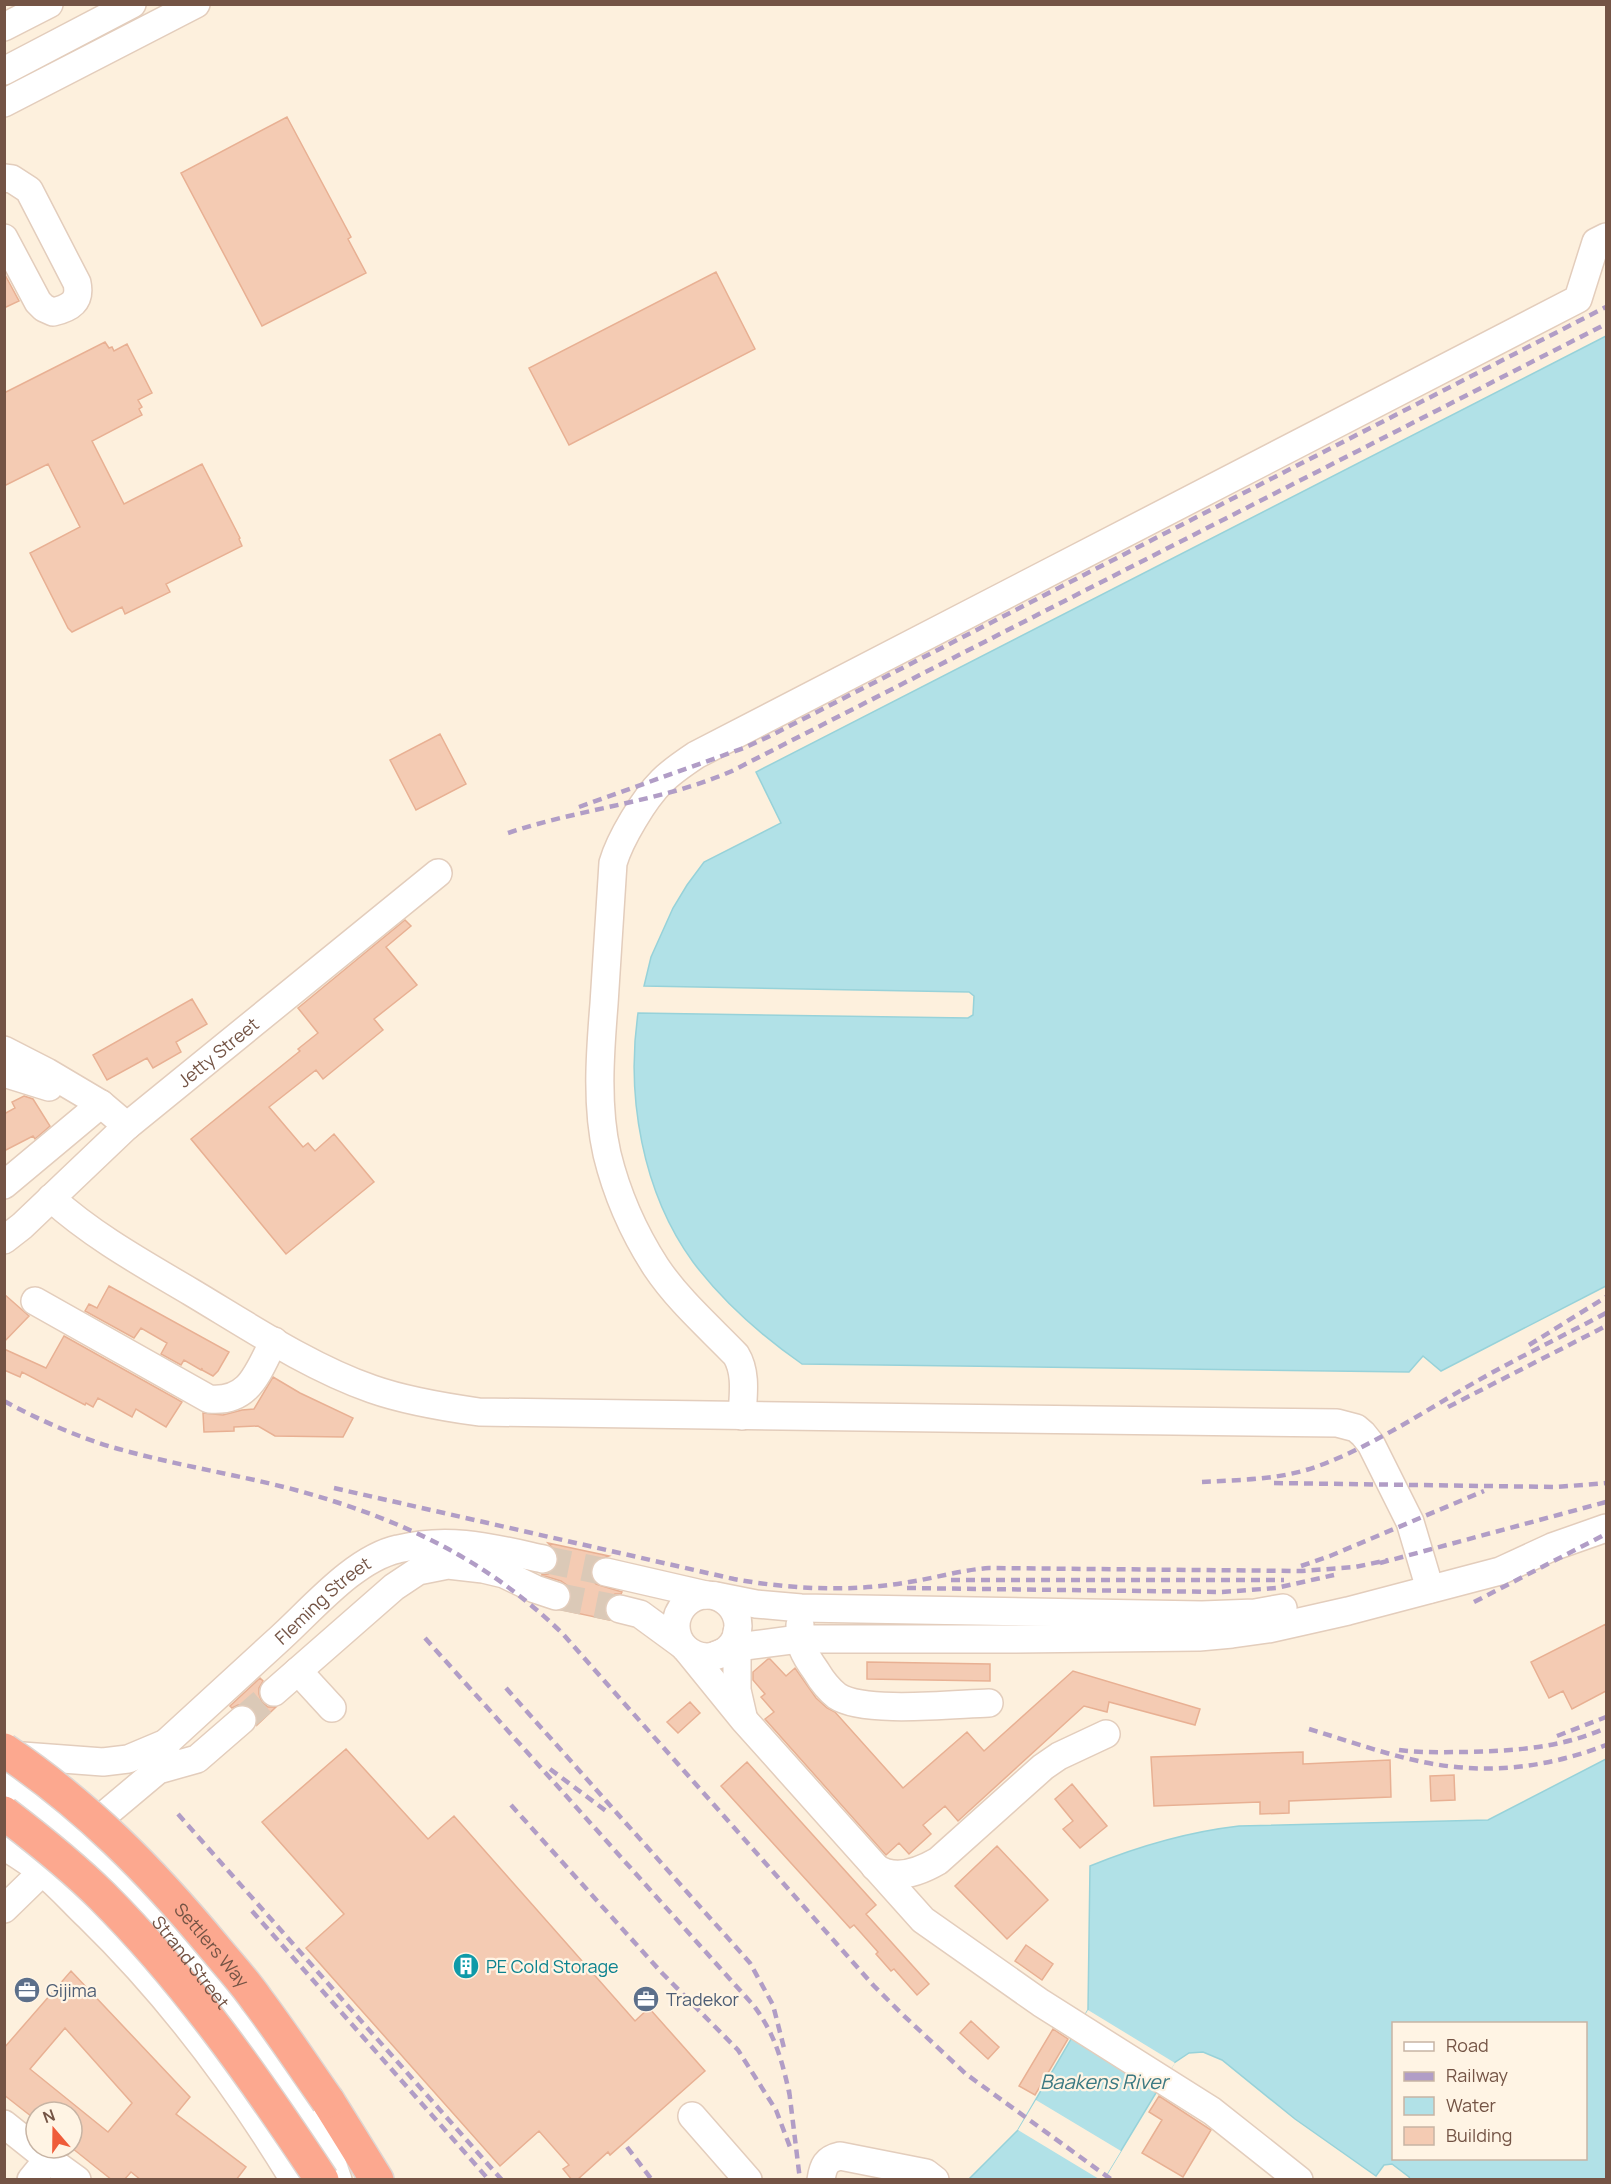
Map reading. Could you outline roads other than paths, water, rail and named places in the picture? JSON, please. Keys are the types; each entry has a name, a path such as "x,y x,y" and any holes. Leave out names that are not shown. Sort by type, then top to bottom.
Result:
{"highway":[{"name":"Settlers Way","path":"4,1750 45,1778 90,1814 143,1865 191,1919 256,1999 328,2101 377,2180"},
{"path":"4,1813 101,1894 157,1956 214,2025 267,2098 334,2175"}],"street":[{"path":"4,27 49,4"},
{"path":"4,71 132,4"},
{"path":"4,103 196,4"},
{"path":"4,178 21,184 33,197 77,283 79,290 77,299 72,305 53,312 44,308 38,302 4,238"},
{"path":"742,1416 743,1372 740,1362 657,1269 637,1236 621,1199 607,1153 602,1110 600,1054 613,863 621,841 651,793 678,767 696,755 1578,299 1596,242 1606,237"},
{"name":"Jetty Street","path":"4,1261 13,1233 127,1126 438,873"},
{"path":"4,1050 47,1072 94,1101 127,1126"},
{"path":"4,1073 94,1101"},
{"path":"4,1185 94,1101"},
{"path":"51,1198 72,1217 117,1248 274,1341 343,1378 373,1390 444,1408 479,1412 1347,1425 1363,1434 1371,1444 1410,1522 1428,1580"},
{"path":"34,1301 209,1399 229,1399 243,1392 263,1364 274,1341"},
{"path":"620,1609 640,1614 685,1647 706,1657 730,1643 799,1639 1199,1637 1268,1629 1348,1611 1495,1553 1552,1547 1606,1528"},
{"name":"Fleming Street","path":"166,1743 338,1585 382,1554 417,1545 453,1542 543,1559"},
{"name":"Fleming Street","path":"273,1692 394,1587 411,1575 426,1569 448,1565 493,1571 556,1596"},
{"path":"606,1572 756,1604 801,1608 1202,1615 1255,1612 1428,1580"},
{"path":"744,1720 730,1643 736,1616 731,1606 711,1595 693,1598 678,1613 676,1624 677,1634 685,1647 744,1720 911,1908 934,1929 1074,2025 1166,2080 1231,2124 1299,2180"},
{"path":"801,1608 799,1639 804,1653 826,1686 849,1702 875,1707 989,1704"},
{"path":"298,1671 332,1708"},
{"path":"4,1909 76,1838 158,1770 197,1759 242,1720"},
{"path":"875,1867 891,1875 929,1866 938,1861 1043,1767 1059,1756 1106,1734"},
{"path":"4,1755 103,1762 128,1759 166,1743"},
{"path":"158,1770 166,1743"},
{"name":"Strand Street","path":"4,1777 76,1838 150,1910 250,2037 334,2175"},
{"path":"4,1846 43,1872 113,1940 178,2013 269,2138 294,2180"},
{"path":"692,2116 748,2180"},
{"path":"4,2124 39,2169 77,2180"},
{"path":"821,2180 829,2159 840,2156 926,2173 935,2180"}],"water":[{"path":"1606,336 1606,1286 1441,1371 1423,1356 1409,1372 802,1364 772,1342 730,1304 705,1277 676,1235 661,1205 650,1174 637,1110 634,1077 638,1013 968,1018 973,1015 974,996 969,992 644,986 651,957 673,908 704,862 781,823 756,772"},
{"name":"Baakens River","path":"1606,1759 1606,2179 1410,2179 1392,2164 1384,2165 1376,2176 1295,2119 1222,2060 1203,2052 1189,2053 1174,2063 1104,2179 968,2180 1018,2130 1088,2010 1090,1866 1163,1841 1239,1826 1488,1820"}],"tunnel":[{"path":"543,1559 606,1572"},
{"path":"556,1596 620,1609"},
{"path":"242,1720 274,1692"}],"railway":[{"path":"579,807 744,748 770,736 1606,307"},
{"path":"508,833 564,817 649,798 705,782 732,771 1606,324"},
{"path":"1529,1345 1606,1297"},
{"path":"1202,1482 1280,1476 1326,1463 1387,1434 1500,1368 1606,1313"},
{"path":"1448,1407 1606,1326"},
{"path":"4,1401 64,1430 110,1447 303,1492 376,1516 443,1546 505,1585 563,1634 874,1986 902,2014 966,2074 1112,2180"},
{"path":"1274,1483 1557,1487 1606,1483"},
{"path":"334,1488 734,1579 797,1587 882,1586 989,1568 1302,1571 1355,1567 1388,1560"},
{"path":"1301,1566 1484,1491"},
{"path":"1380,1563 1606,1502"},
{"path":"1474,1602 1606,1534"},
{"path":"907,1588 1222,1592 1276,1588 1334,1575"},
{"path":"951,1580 1284,1580"},
{"path":"425,1638 754,2006 768,2027 777,2049 790,2097"},
{"path":"506,1688 750,1963 773,2005 784,2048"},
{"path":"1557,1736 1606,1717"},
{"path":"1399,1750 1483,1752 1519,1749 1572,1740 1606,1728"},
{"path":"1309,1729 1408,1759 1470,1768 1539,1764 1606,1745"},
{"path":"550,1769 610,1814"},
{"path":"511,1805 662,1973 738,2050 776,2110 790,2147"},
{"path":"178,1814 502,2180"},
{"path":"252,1911 489,2180"},
{"path":"789,2090 800,2180"},
{"path":"627,2147 652,2180"}],"place":[{"name":"PE Cold Storage","path":"466,1966"},
{"name":"Gijima","path":"27,1990"},
{"name":"Tradekor","path":"646,1999"}]}
